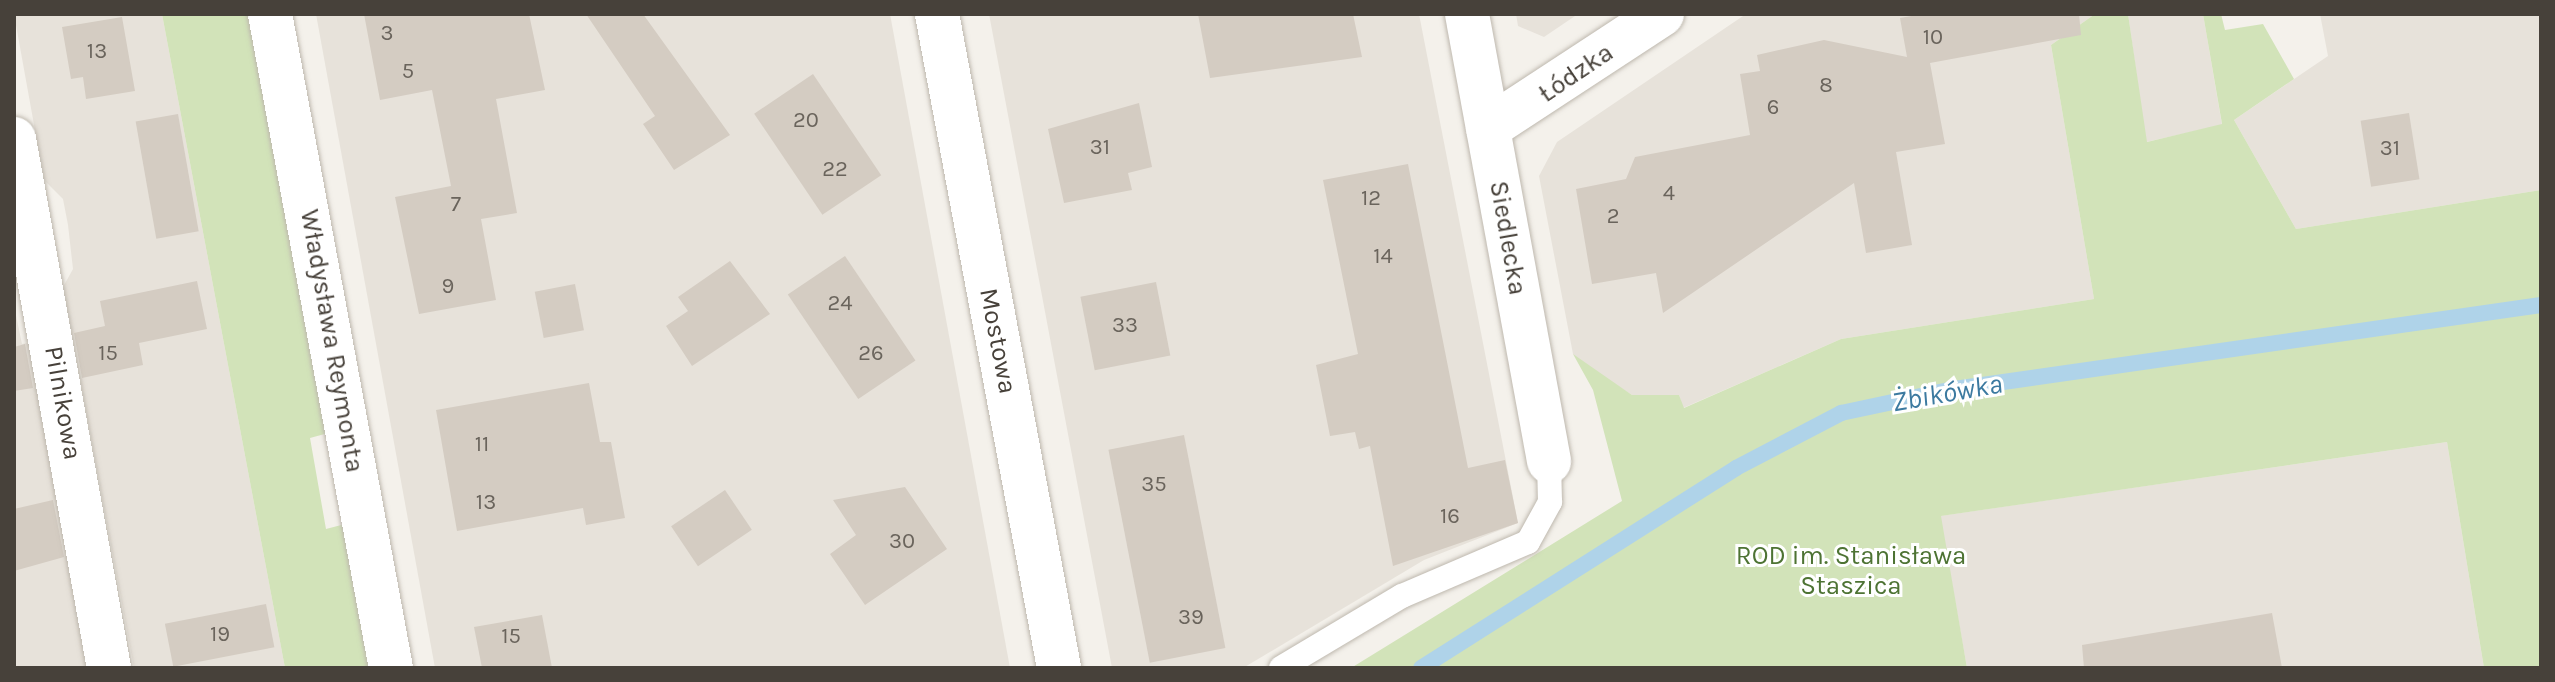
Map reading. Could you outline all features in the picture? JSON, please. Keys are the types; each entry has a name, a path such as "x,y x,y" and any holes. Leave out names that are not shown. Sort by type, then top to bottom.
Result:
{"street":[{"name":"Władysława Reymonta","path":"270,14 391,668"},
{"name":"Mostowa","path":"937,14 1059,668"},
{"name":"Siedlecka","path":"1467,14 1549,462"},
{"name":"Łódzka","path":"1488,128 1662,14"},
{"name":"Pilnikowa","path":"14,139 109,668"}],"lane":[{"path":"1281,668 1402,596 1528,542 1550,502 1549,462"}],"shaded area":[{"path":"14,14 162,14 285,668 134,668 63,287 73,269 68,225 63,199 44,180"},
{"path":"316,14 890,14 1010,668 435,668"},
{"path":"989,14 1419,14 1518,523 1424,560 1243,668 1112,668"},
{"path":"1516,14 1578,14 1544,37 1518,26"},
{"path":"1746,14 2095,14 2051,45 2094,299 1841,339 1683,408 1679,395 1632,395 1583,364 1573,354 1539,176 1557,142"},
{"path":"2128,14 2203,14 2222,125 2146,142"},
{"path":"2320,14 2541,14 2541,190 2296,229 2234,120 2328,56"},
{"path":"14,306 22,344 34,342 92,668 14,668"},
{"path":"2447,442 2484,668 1967,668 1940,516"}],"green space":[{"path":"162,14 251,14 332,432 310,438 326,529 349,523 375,668 285,668"},
{"name":"ROD im. Stanisława Staszica","path":"2095,14 2128,14 2147,142 2222,124 2203,14 2221,14 2225,30 2263,24 2294,79 2234,120 2296,229 2541,190 2541,668 2484,668 2447,442 1941,516 1967,668 1351,668 1622,501 1593,390 1573,354 1632,395 1679,395 1684,408 1841,339 2094,299 2051,45"}],"building":[{"path":"364,14 529,14 545,90 496,99 517,213 481,219 496,300 419,314 395,197 451,186 432,90 380,100"},
{"path":"586,14 643,14 730,135 674,170 643,124 655,116"},
{"path":"1198,14 1353,14 1362,57 1210,78"},
{"path":"1923,14 2079,14 2081,35 1930,63 1945,144 1896,152 1912,245 1866,253 1854,183 1663,313 1656,273 1592,284 1576,189 1626,179 1635,157 1750,135 1740,74 1760,71 1757,55 1824,40 1907,57 1900,18"},
{"path":"122,17 135,91 86,99 83,77 71,79 62,27"},
{"path":"813,74 881,175 822,215 754,114"},
{"path":"1139,103 1152,167 1128,173 1132,190 1064,203 1048,129"},
{"path":"2409,113 2419,179 2371,187 2361,121"},
{"path":"178,114 199,231 156,239 136,121"},
{"path":"1408,164 1468,468 1505,460 1518,523 1393,566 1370,446 1359,449 1355,432 1330,436 1316,365 1358,354 1323,180"},
{"path":"845,256 915,360 858,399 788,295"},
{"path":"730,261 770,314 692,366 666,326 688,311 678,297"},
{"path":"197,281 207,329 139,343 143,365 82,378 74,333 105,326 100,301"},
{"path":"1156,282 1170,356 1095,370 1080,297"},
{"path":"575,284 584,330 544,338 535,292"},
{"path":"25,344 33,388 14,391 14,347"},
{"path":"589,383 600,442 611,442 625,518 586,525 583,508 457,531 436,410"},
{"path":"1184,435 1225,648 1150,663 1108,450"},
{"path":"905,487 947,549 865,605 830,554 856,535 833,500"},
{"path":"725,490 752,530 698,566 671,526"},
{"path":"53,500 64,557 14,571 14,509"},
{"path":"266,604 274,647 173,667 165,624"},
{"path":"2272,613 2282,668 2084,668 2082,645"},
{"path":"542,615 552,668 482,668 474,627"}],"waterway":[{"name":"Żbikówka","path":"1421,668 1736,468 1841,413 1954,389 2541,305"}]}
